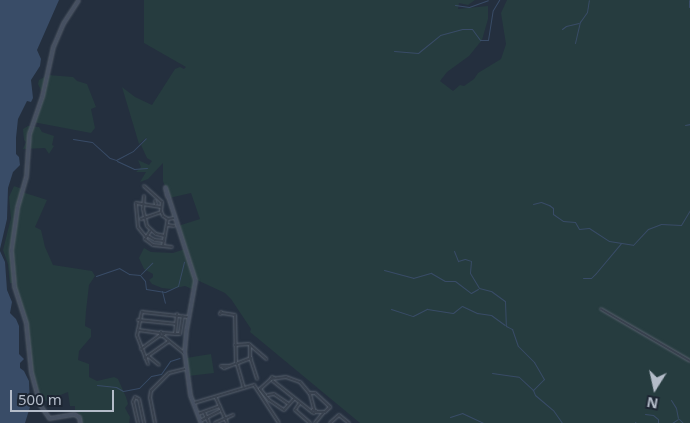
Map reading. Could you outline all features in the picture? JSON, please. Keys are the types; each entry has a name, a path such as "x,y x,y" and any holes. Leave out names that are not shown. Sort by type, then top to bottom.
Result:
{"street":[{"path":"78,0 63,23 53,46 42,96 28,133 26,176 17,208 11,250 14,286 26,324 31,372 40,405 49,418 74,414 79,417 80,423"},
{"path":"144,186 162,202 161,212 168,219"},
{"path":"144,196 147,234 153,245 172,247"},
{"path":"167,196 195,280 184,354 194,408 200,422 221,410"},
{"path":"152,204 158,198"},
{"path":"161,207 138,202 136,206 138,227 155,240 164,241"},
{"path":"141,219 161,212"},
{"path":"168,219 174,218"},
{"path":"163,246 168,219"},
{"path":"167,225 174,226"},
{"path":"147,234 165,236"},
{"path":"601,309 690,361"},
{"path":"148,364 141,349 137,330 138,320 142,312 177,314 188,317"},
{"path":"222,313 235,315 236,363 244,388"},
{"path":"174,334 177,314"},
{"path":"137,330 162,334 180,334 183,316"},
{"path":"138,320 175,324"},
{"path":"162,334 184,354"},
{"path":"141,349 162,334"},
{"path":"145,358 168,341"},
{"path":"235,345 250,346 266,359"},
{"path":"250,346 251,358 257,379"},
{"path":"148,356 159,365"},
{"path":"228,366 251,358"},
{"path":"155,423 150,398 151,391 169,373 186,369"},
{"path":"259,390 273,379 293,378 304,385 309,393 314,411"},
{"path":"273,379 299,404 314,411 324,412"},
{"path":"193,404 254,386 284,410 294,399"},
{"path":"259,390 278,423"},
{"path":"309,393 313,392 329,406 315,423"},
{"path":"267,396 274,394 289,404"},
{"path":"138,423 133,402 136,397 139,399 144,423"},
{"path":"216,397 227,423"},
{"path":"194,408 198,403"},
{"path":"299,404 295,410 310,423"},
{"path":"197,414 220,406"},
{"path":"204,412 209,423"},
{"path":"215,423 233,415"},
{"path":"330,423 339,415 346,422 350,423"}],"green space":[{"path":"144,0 475,0 468,5 459,3 458,9 488,6 488,19 482,40 469,56 447,72 440,81 453,91 460,85 464,86 474,79 478,73 501,59 506,44 501,13 507,0 690,0 690,423 360,423 250,332 251,329 225,293 197,280 192,289 185,286 171,289 162,288 152,284 149,280 153,277 153,274 144,269 139,258 144,248 151,252 173,253 185,249 178,226 200,219 191,193 169,198 163,181 163,163 148,179 140,182 146,172 136,172 141,167 138,160 149,165 152,161 147,158 141,145 147,137 139,144 122,87 135,97 152,105 175,69 180,67 184,69 186,67 144,43"},
{"path":"48,75 73,77 77,81 87,84 96,107 91,109 95,128 91,133 33,122 44,96 38,84 39,80"},
{"path":"28,126 39,127 42,132 54,136 52,145 54,146 49,154 45,148 23,149 26,142 23,129"},
{"path":"14,186 22,189 22,192 47,200 35,227 41,230 45,247 53,265 92,271 95,276 89,285 85,326 91,329 91,337 79,351 78,360 89,364 89,377 97,381 114,377 118,379 128,404 125,408 130,417 129,423 81,423 80,415 75,410 75,406 70,406 68,392 40,403 31,370 28,331 14,283 10,283 8,264 3,250 11,218 9,197"},
{"path":"211,354 214,373 188,376 186,358"}],"water":[{"path":"0,0 59,0 37,50 41,59 40,66 31,80 33,98 31,102 27,101 18,119 16,154 19,157 20,165 13,172 8,188 7,219 0,249"},
{"path":"0,251 5,262 7,290 12,302 10,313 16,319 19,326 19,354 24,359 20,363 20,368 24,371 29,381 30,407 25,423 0,423"}],"waterway":[{"path":"455,5 469,7 488,0"},
{"path":"394,51 418,53 440,35 462,29 472,29 480,40 488,40 493,10 499,0"},
{"path":"575,43 580,22 587,12 589,0"},
{"path":"689,0 689,7"},
{"path":"562,29 579,23"},
{"path":"685,125 690,124"},
{"path":"73,139 92,142 110,158 116,160 133,151 146,138"},
{"path":"117,161 134,169 147,168"},
{"path":"533,204 541,202 549,205 553,208 553,214 563,221 575,222 579,229 589,228 609,241 633,245 648,229 661,224 681,225 690,210"},
{"path":"583,278 591,278 621,243"},
{"path":"454,251 458,261 465,259 471,261 470,273 479,288 491,291 505,301 506,326 512,329 518,346 534,362 544,379 533,390 535,395 553,410 562,423"},
{"path":"96,276 119,268 129,274 140,275 145,281 146,289 165,292 178,286 184,262"},
{"path":"141,274 152,263"},
{"path":"384,270 413,278 431,273 445,281 455,281 471,293 478,289"},
{"path":"162,291 165,303"},
{"path":"391,309 413,316 427,309 453,313 462,306 477,313 491,315 505,325"},
{"path":"97,385 116,387 123,391 139,388 151,376 161,374 170,361 180,358"},
{"path":"492,373 519,377 533,390"},
{"path":"671,400 676,408 678,418"},
{"path":"450,417 462,413 483,423"},
{"path":"645,414 653,415 658,419 658,423"},
{"path":"672,423 678,419"},
{"path":"679,419 683,423"}]}
